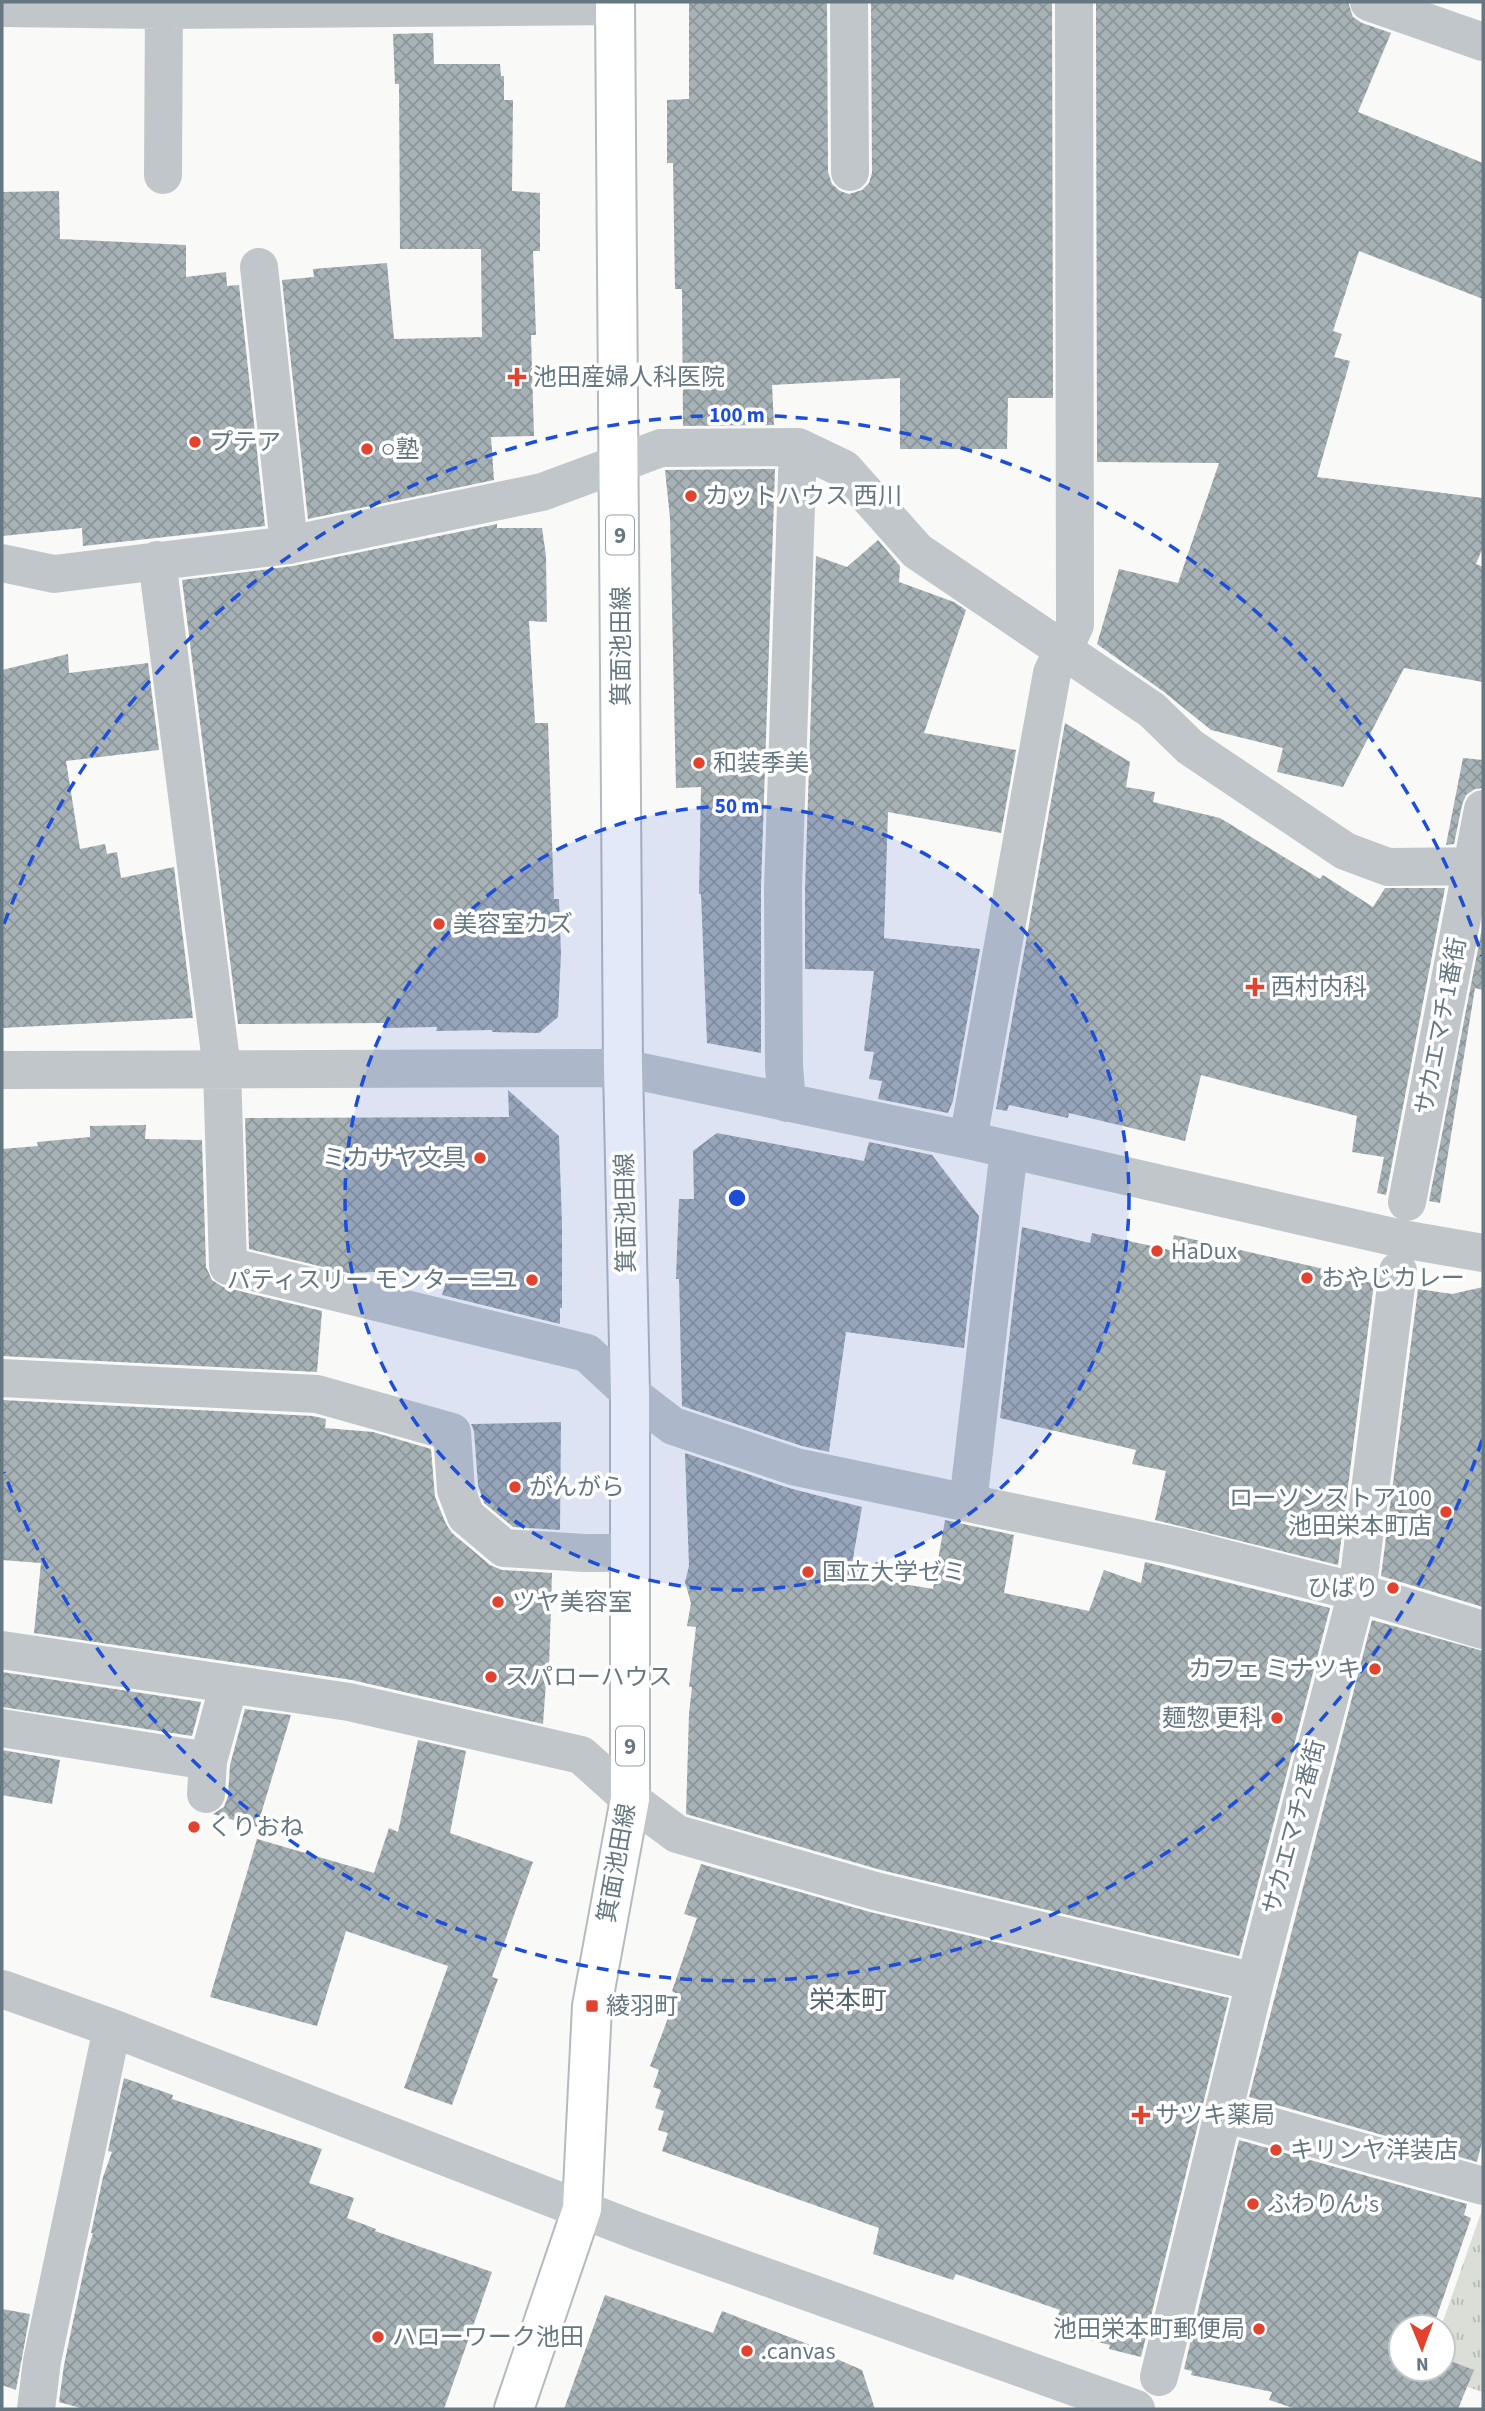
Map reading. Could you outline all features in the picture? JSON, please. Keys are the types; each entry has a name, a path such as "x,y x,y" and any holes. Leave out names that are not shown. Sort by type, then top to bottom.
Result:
{"main road":[{"name":"箕面池田線","path":"514,2409 582,2209 592,2006 630,1799 630,1393 623,1068 615,4"}],"street":[{"path":"849,2 850,172"},
{"path":"968,1140 1052,673 1075,625 1074,2"},
{"path":"1369,2 1483,43"},
{"path":"2,8 615,4"},
{"path":"163,174 164,6"},
{"path":"259,267 289,545"},
{"path":"787,1103 783,1015 783,888 798,447"},
{"path":"2,564 54,573 289,545 542,492 661,448 798,447 844,469 917,551 1152,710 1190,747 1345,851 1388,867 1478,867"},
{"path":"157,561 222,1069 228,1266 587,1353 630,1393 673,1426 796,1467 1179,1547 1357,1592 1483,1630"},
{"name":"サカエマチ1番街","path":"1407,1202 1478,867 1483,809"},
{"path":"2,1070 623,1068 968,1140 1389,1236 1483,1253"},
{"path":"968,1503 1009,1149"},
{"name":"サカエマチ2番街","path":"1159,2377 1255,1982 1357,1592 1398,1271"},
{"path":"2,1378 317,1394 452,1432 456,1490 466,1516 504,1548 630,1553"},
{"path":"2,1650 349,1702 581,1755 630,1799 677,1834 875,1891 1255,1982"},
{"path":"2,1728 207,1778 229,1684"},
{"path":"2,1989 112,2028 582,2209 1136,2409"},
{"path":"36,2409 42,2361 112,2028"},
{"path":"1224,2113 1483,2186"}],"green space":[{"path":"1482,2210 1483,2392 1456,2383 1457,2313 1446,2313"}],"building":[{"path":"689,2 827,2 828,172 832,184 849,194 862,190 869,183 872,173 871,2 1052,2 1053,398 1008,398 1007,449 900,449 900,378 772,385 774,425 683,426 682,289 675,289 673,163 667,163 667,100 689,99"},
{"path":"1096,2 1348,2 1353,17 1391,33 1358,112 1483,163 1483,299 1359,251 1333,331 1342,334 1334,357 1350,361 1317,477 1483,498 1483,547 1476,564 1483,567 1483,682 1404,668 1343,787 1277,772 1283,748 1211,730 1097,644 1119,569 1178,583 1219,463 1097,462"},
{"path":"433,33 434,64 500,64 501,76 504,76 504,100 513,100 512,191 540,193 540,251 533,251 536,335 531,335 534,436 491,437 494,480 308,519 282,280 314,277 313,269 387,263 394,339 482,337 481,249 400,249 399,84 395,84 393,34"},
{"path":"59,191 60,239 186,245 186,277 226,272 227,286 239,285 265,526 83,546 82,528 2,536 2,192"},
{"path":"775,469 761,887 761,1053 707,1043 699,894 701,787 676,788 670,518 665,470"},
{"path":"497,524 497,528 542,528 546,556 547,622 529,621 535,723 548,723 554,899 559,899 561,954 558,1017 539,1033 436,1031 437,1027 385,1028 385,1023 238,1024 182,580 293,566"},
{"path":"878,540 900,566 899,582 954,602 966,610 924,733 1016,750 1001,833 888,812 884,938 980,949 953,1101 948,1113 878,1099 882,1081 869,1079 874,1052 864,1051 874,971 805,969 805,888 816,556 847,567"},
{"path":"68,654 69,673 148,663 159,750 66,761 80,849 105,844 107,854 117,852 121,878 174,867 193,1018 2,1028 2,670"},
{"path":"1065,723 1130,762 1126,787 1155,792 1153,802 1220,818 1320,879 1323,875 1373,907 1385,888 1445,888 1386,1195 1377,1193 1384,1157 1352,1152 1357,1116 1201,1075 1185,1141 1069,1113 1068,1118 1009,1105 1007,1111 996,1109"},
{"path":"1463,758 1483,760 1483,788 1475,789 1466,795 1454,844 1446,845"},
{"path":"1483,923 1483,990 1475,988 1440,1203 1429,1201"},
{"path":"508,1090 559,1136 562,1225 560,1324 442,1295 447,1278 434,1279 433,1270 348,1273 249,1249 245,1118 509,1117"},
{"path":"146,1125 145,1139 202,1140 206,1267 212,1280 223,1287 322,1311 317,1372 2,1356 2,1149 38,1146 37,1142 90,1137 90,1126"},
{"path":"717,1133 864,1161 869,1142 932,1155 979,1216 964,1348 846,1332 829,1452 802,1446 682,1406 679,1279 676,1279 679,1199 694,1199 693,1151"},
{"path":"1022,1227 1090,1243 1092,1233 1170,1250 1174,1235 1346,1274 1350,1279 1374,1283 1338,1565 1155,1520 1166,1471 1132,1464 1136,1450 1000,1418"},
{"path":"1483,1287 1483,1607 1381,1576 1418,1289 1452,1294"},
{"path":"2,1400 313,1416 326,1419 325,1428 373,1432 431,1449 435,1497 452,1533 490,1565 502,1570 552,1573 549,1668 543,1724 352,1680 34,1633 41,1563 2,1560"},
{"path":"561,1422 560,1530 513,1527 484,1503 478,1485 474,1431 471,1424"},
{"path":"685,1453 789,1488 862,1507 850,1575 933,1589 945,1520 1014,1535 1004,1593 1089,1611 1104,1570 1141,1583 1145,1562 1330,1608 1239,1956 881,1870 686,1814 692,1687 689,1687 696,1627 687,1626 691,1603 685,1582 689,1566"},
{"path":"1372,1620 1483,1651 1483,2138 1477,2162 1249,2097"},
{"path":"2,1672 201,1702 192,1736 2,1707"},
{"path":"245,1709 291,1715 257,1827 213,1814 224,1807 228,1796 230,1765"},
{"path":"418,1740 466,1751 450,1833 533,1862 492,1977 498,1979 452,2105 404,2088 448,1966 346,1931 317,2026 210,1997 257,1839 374,1873 389,1828 398,1832"},
{"path":"2,1750 60,1760 52,1804 2,1795"},
{"path":"701,1864 870,1912 1229,1998 1141,2357 1109,2349 1110,2345 1072,2336 1075,2326 1056,2319 1060,2310 956,2274 953,2280 873,2254 879,2228 662,2151 668,2133 658,2130 664,2111 655,2108 661,2090 653,2087 659,2070 650,2066 677,1994 672,1991 697,1918 684,1914"},
{"path":"124,2078 173,2095 172,2099 322,2149 309,2183 354,2198 347,2218 376,2229 375,2231 492,2272 444,2409 84,2409 59,2402 91,2233 103,2177 112,2152 108,2151"},
{"path":"1239,2140 1467,2204 1464,2215 1471,2218 1438,2313 1387,2313 1387,2383 1457,2383 1457,2363 1474,2370 1458,2409 1296,2409 1269,2400 1272,2392 1191,2375 1192,2371 1184,2369"},
{"path":"605,2295 713,2333 722,2311 831,2353 830,2356 862,2370 875,2409 564,2409"},
{"path":"2,2309 30,2314 16,2390 2,2385"}],"place":[{"name":"池田産婦人科医院","path":"517,377"},
{"name":"プテア","path":"195,442"},
{"name":"○塾","path":"367,449"},
{"name":"カットハウス 西川","path":"691,496"},
{"name":"和装季美","path":"699,763"},
{"name":"美容室カズ","path":"439,924"},
{"name":"西村内科","path":"1255,987"},
{"name":"ミカサヤ文具","path":"480,1158"},
{"name":"HaDux","path":"1157,1251"},
{"name":"おやじカレー","path":"1307,1278"},
{"name":"パティスリー モンターニユ","path":"532,1280"},
{"name":"がんがら","path":"515,1487"},
{"name":"ローソンストア100 池田栄本町店","path":"1446,1512"},
{"name":"国立大学ゼミ","path":"808,1572"},
{"name":"ひばり","path":"1393,1588"},
{"name":"ツヤ美容室","path":"498,1602"},
{"name":"カフェ ミナツキ","path":"1375,1669"},
{"name":"スパローハウス","path":"491,1677"},
{"name":"麺惣 更科","path":"1277,1718"},
{"name":"くりおね","path":"194,1827"},
{"name":"綾羽町","path":"592,2006"},
{"name":"サツキ薬局","path":"1141,2115"},
{"name":"キリンヤ洋装店","path":"1276,2150"},
{"name":"ふわりん's","path":"1253,2204"},
{"name":"池田栄本町郵便局","path":"1259,2329"},
{"name":"ハローワーク池田","path":"378,2337"},
{"name":".canvas","path":"747,2351"}],"district":[{"name":"栄本町","path":"848,2000"}]}
